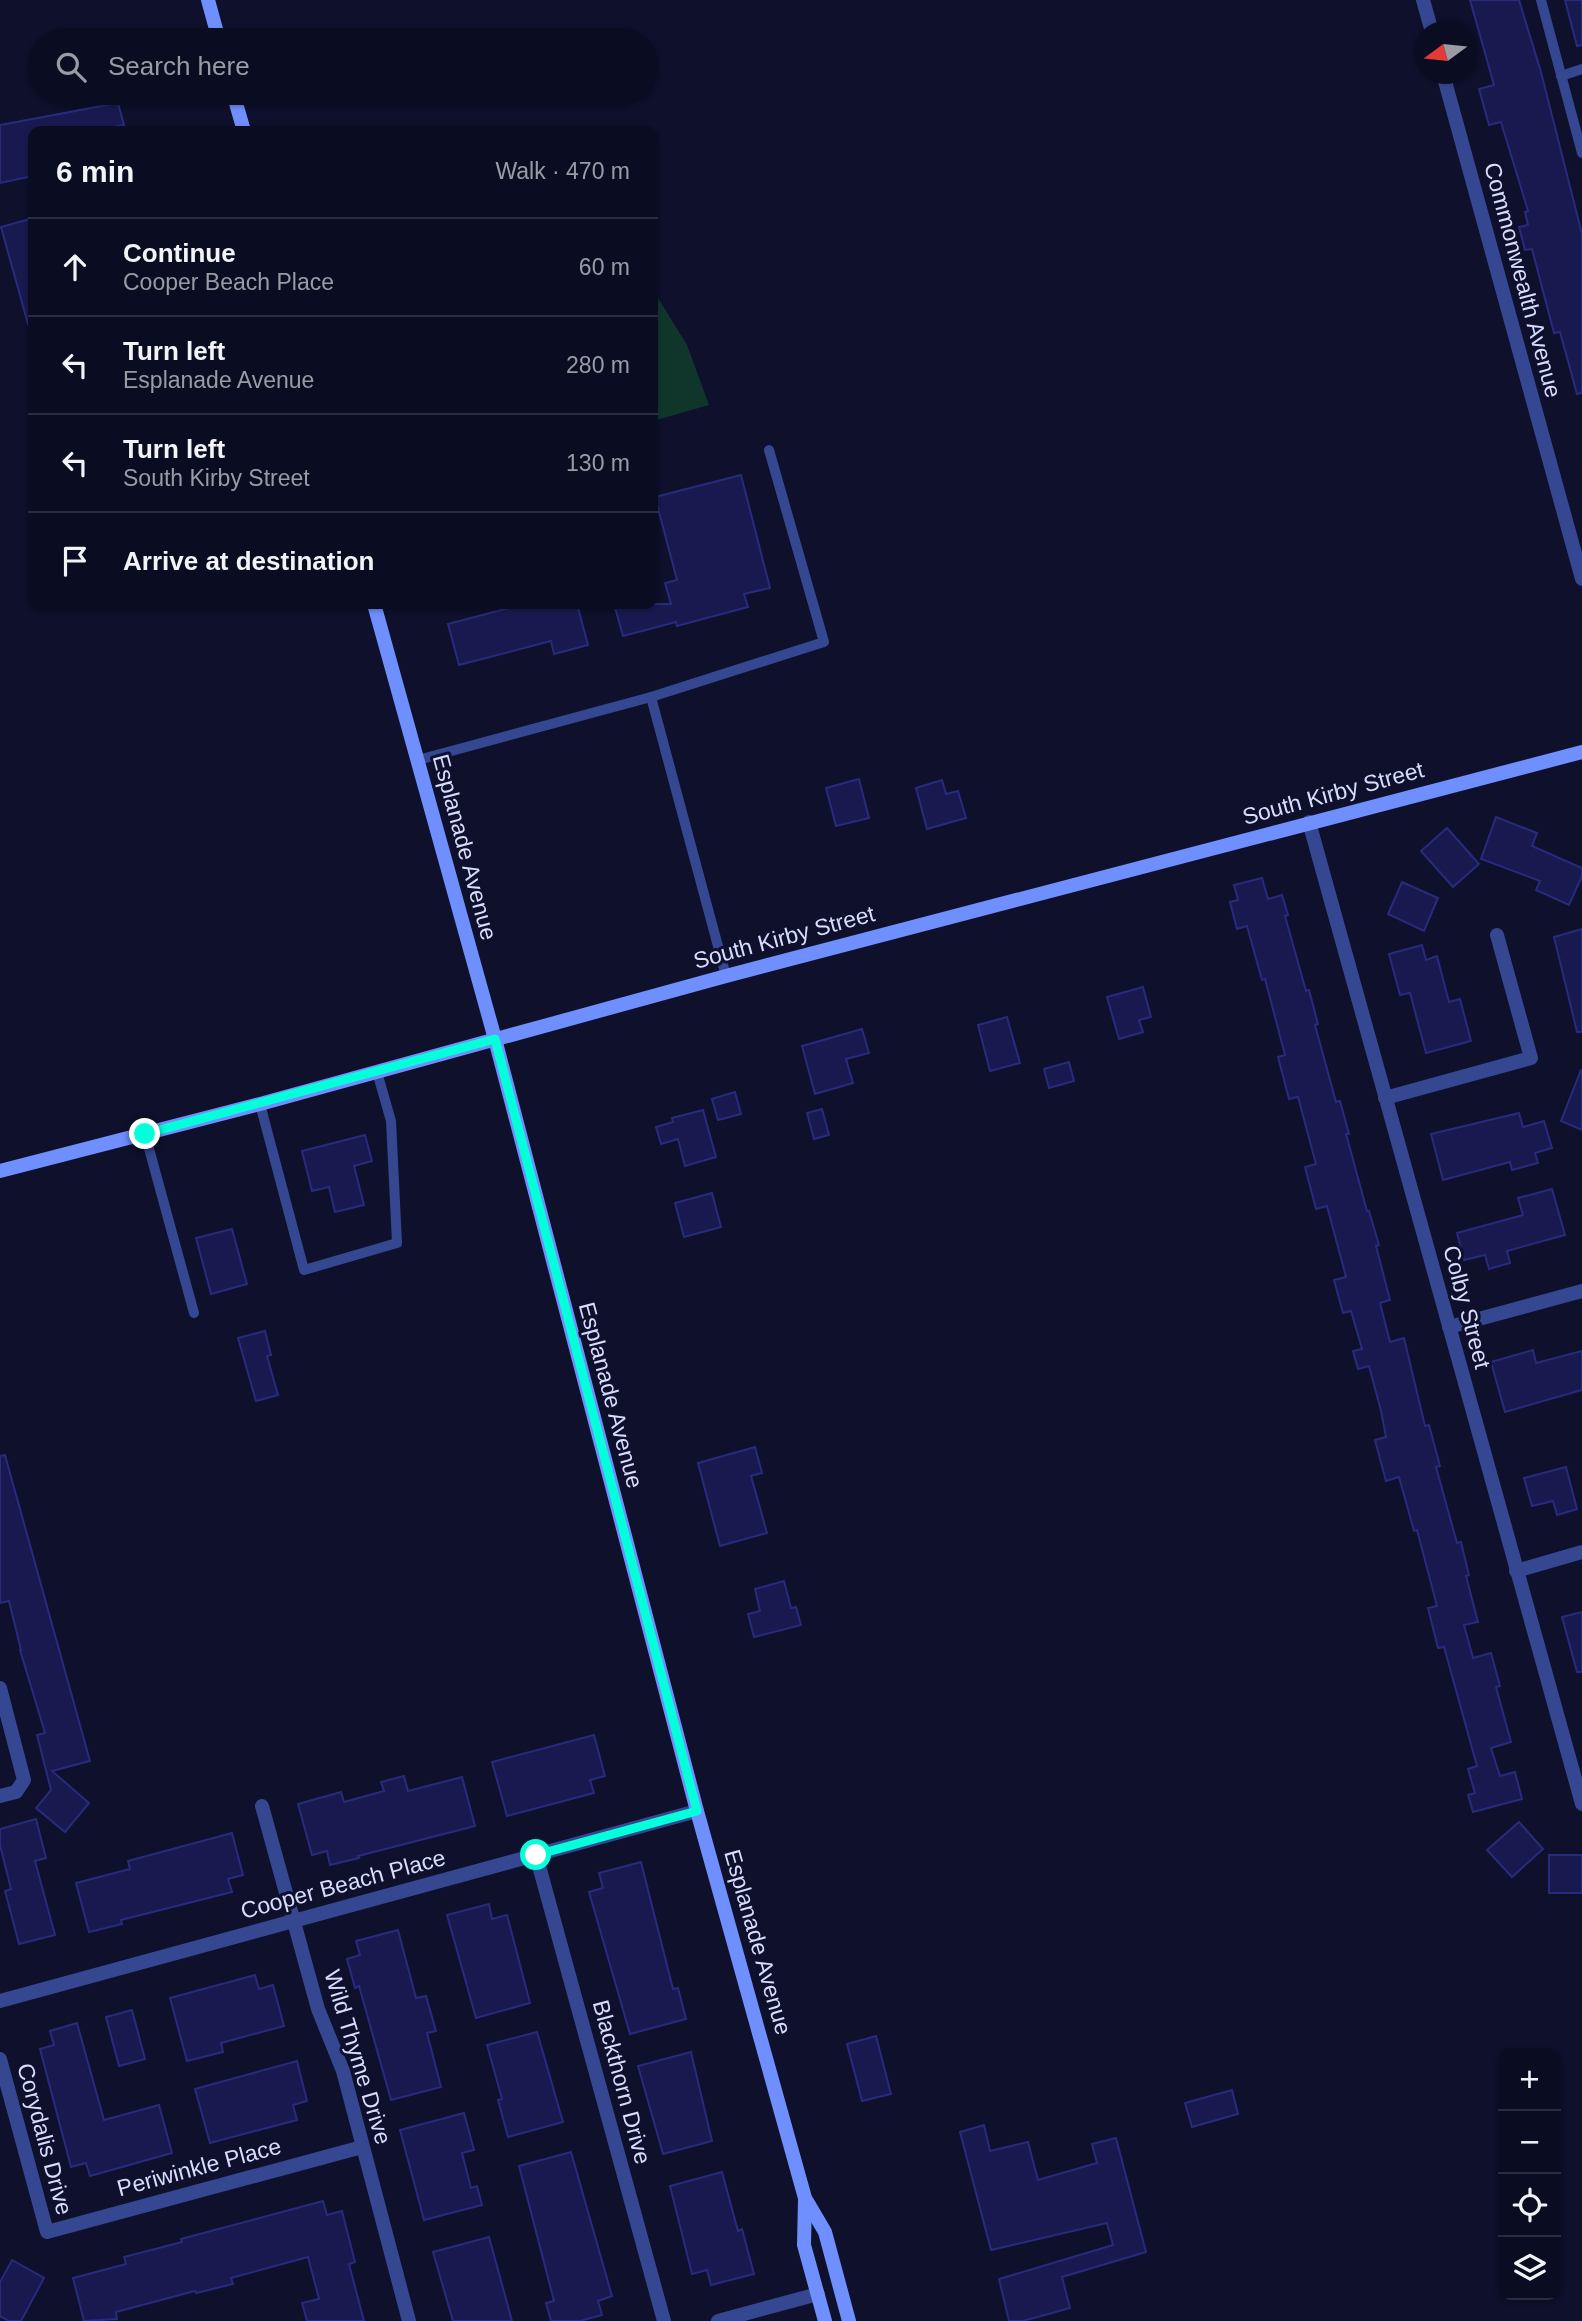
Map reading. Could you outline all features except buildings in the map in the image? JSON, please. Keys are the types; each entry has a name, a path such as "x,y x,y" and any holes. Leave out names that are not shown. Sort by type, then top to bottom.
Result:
{"main road":[{"path":"208,0 216,28"},
{"path":"236,105 243,126"},
{"name":"Esplanade Avenue","path":"375,609 495,1039 697,1811 805,2198 825,2232 849,2321"},
{"name":"South Kirby Street","path":"0,1171 260,1104 726,976 1582,752"},
{"name":"Esplanade Avenue","path":"805,2198 804,2245 825,2321"}],"street":[{"path":"1423,0 1429,21"},
{"name":"Commonwealth Avenue","path":"1446,84 1582,579"},
{"name":"Colby Street","path":"1309,822 1581,1804"},
{"path":"1385,1098 1531,1058 1497,935"},
{"path":"1449,1327 1582,1291"},
{"path":"1516,1571 1582,1552"},
{"path":"0,1688 24,1780 16,1792 0,1796"},
{"name":"Wild Thyme Drive","path":"262,1806 318,2008 343,2071 409,2321"},
{"name":"Cooper Beach Place","path":"0,2001 697,1811"},
{"name":"Blackthorn Drive","path":"536,1855 664,2321"},
{"name":"Corydalis Drive","path":"0,2059 47,2232"},
{"name":"Periwinkle Place","path":"47,2232 362,2147"},
{"path":"718,2321 818,2294"}],"lane":[{"path":"1541,0 1582,153"},
{"path":"1561,76 1582,69"},
{"path":"418,760 651,697 824,642 769,450"},
{"path":"651,697 726,976"},
{"path":"260,1104 304,1270 397,1243 391,1121 377,1072"},
{"path":"145,1134 194,1313"}],"green space":[{"path":"658,298 687,345 709,405 658,420"}],"route":[{"path":"145,1134 495,1039 697,1811 536,1855"}]}
